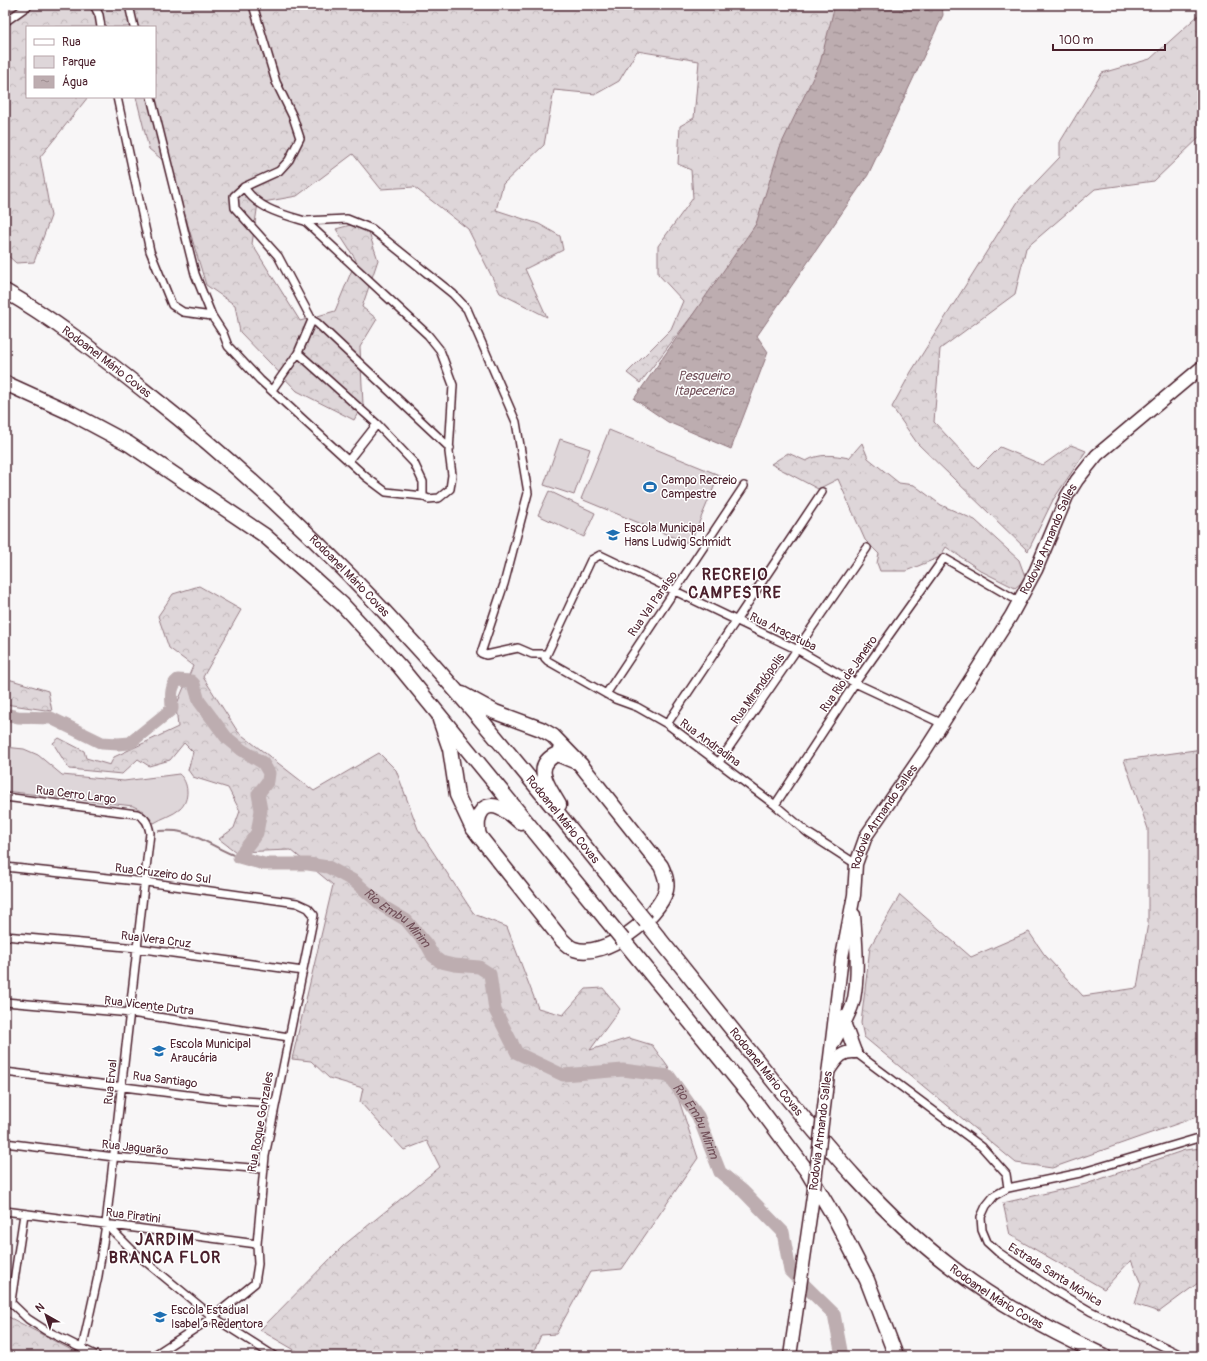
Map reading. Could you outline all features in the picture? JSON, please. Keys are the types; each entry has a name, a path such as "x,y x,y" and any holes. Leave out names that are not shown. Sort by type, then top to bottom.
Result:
{"highway":[{"name":"Rodoanel Mário Covas","path":"5,291 36,309 115,367 188,426 260,488 353,578 454,690 629,900 799,1112 846,1167 891,1215 935,1254 981,1288 1018,1312 1104,1356"},
{"name":"Rodoanel Mário Covas","path":"5,383 71,413 129,444 264,535 342,604 400,667 436,708 750,1095 807,1171 836,1220 867,1280 896,1356"},
{"path":"436,708 450,748 459,800 466,816 480,839 562,940 574,949 583,950 612,945 652,914 664,894 666,888 666,876 655,856 581,766 553,736 541,729 495,712 454,690"},
{"path":"575,835 546,782 543,771 544,763 549,757 557,754 564,755 581,766"},
{"path":"480,839 477,826 478,816 483,810 490,807 498,807 507,811 547,846"}],"main road":[{"name":"Rodovia Armando Salles","path":"791,1354 829,1070 842,957 854,895 856,864 868,832 943,724 1020,602 1036,570 1067,496 1082,474 1097,455 1200,370"},
{"path":"831,1050 842,1039 844,1023 854,999 856,958 854,895"},
{"path":"836,1005 855,1052"},
{"path":"836,1005 836,1028 842,1039 855,1052"},
{"path":"829,1070 841,1054 846,1052 855,1052"}],"street":[{"path":"5,22 29,5"},
{"path":"94,5 99,14 101,26"},
{"path":"129,5 134,26"},
{"path":"253,5 276,82 293,116 300,138 289,160 279,171 244,187 234,196 234,208 278,256 312,320 317,323 450,448"},
{"path":"116,98 150,251 172,305 183,312 212,316"},
{"path":"151,98 195,274 212,316 223,333 228,346 272,390 348,461 386,492 423,496 428,499 439,498 450,489 452,475 450,448 453,385 440,350 428,335 304,221"},
{"path":"244,187 250,197 266,208 304,221 347,218 372,229 453,294 467,309 516,422 528,493 504,584 481,653 486,655 518,648 532,654 547,654"},
{"path":"272,390 298,352 312,320"},
{"path":"298,352 377,424 414,463 423,482 423,496"},
{"path":"348,461 377,424"},
{"name":"Rua Val Paraíso","path":"606,694 744,486"},
{"path":"667,724 822,492"},
{"name":"Rua Mirandópolis","path":"720,762 868,548"},
{"name":"Rua Araçatuba","path":"547,654 591,560 600,555 798,650 855,682 943,724"},
{"name":"Rua Rio de Janeiro","path":"775,805 855,682 944,558 1020,602"},
{"name":"Rua Andradina","path":"547,654 545,658 548,661 615,699 637,707 667,724 680,735 720,762 808,833 856,864"},
{"name":"Rua Cerro Largo","path":"5,797 124,812 143,817"},
{"name":"Rua Erval","path":"82,1349 98,1276 106,1224 131,1013 137,948 146,882 150,832 147,822 143,817"},
{"name":"Rua Cruzeiro do Sul","path":"5,867 146,882 297,903 308,908 314,915"},
{"name":"Rua Roque Gonzales","path":"153,1356 213,1317 255,1283 258,1264 257,1244 263,1169 275,1103 314,915"},
{"name":"Rua Vera Cruz","path":"5,936 137,948 303,971"},
{"name":"Rua Vicente Dutra","path":"5,1002 131,1013 289,1036"},
{"path":"855,1052 982,1148 1006,1174 1008,1188"},
{"name":"Rua Santiago","path":"5,1072 228,1100 275,1103"},
{"name":"Estrada Santa Mônica","path":"1183,1356 1090,1311 1052,1289 998,1252 987,1242 982,1230 981,1217 986,1206 994,1196 1008,1188 1080,1173 1202,1137"},
{"name":"Rua Jaguarão","path":"5,1143 114,1157 263,1169"},
{"name":"Rua Piratini","path":"5,1211 257,1244"},
{"path":"24,1214 8,1299 28,1319 45,1330 97,1356"},
{"path":"106,1224 134,1252 213,1317 274,1356"}],"green space":[{"path":"5,5 845,5 789,157 730,276 705,299 640,383 627,373 671,329 683,301 658,274 658,246 693,198 691,170 678,164 680,126 694,118 699,61 637,51 619,81 596,94 554,90 544,145 503,184 496,210 539,224 560,236 563,250 525,269 547,317 500,293 468,229 414,187 381,189 353,154 297,196 258,203 252,244 300,321 335,311 356,260 336,229 365,221 378,260 362,307 377,319 360,347 363,404 354,420 297,391 240,332 235,305 206,285 170,166 149,149 136,98 156,98 156,26 26,26 26,98 87,98 40,157 51,216 34,262 16,263 5,253"},
{"path":"1202,12 1202,135 1154,181 1095,189 1026,248 1015,294 940,349 934,422 978,469 1000,447 1043,465 1071,445 1086,451 1053,500 1028,551 917,443 892,407 911,372 1019,200 1060,157 1060,142 1102,73 1150,59"},
{"name":"Campo Recreio Campestre","path":"609,430 719,475 690,544 581,499"},
{"path":"560,439 590,449 574,495 544,485"},
{"path":"862,443 868,458 899,483 914,485 941,505 975,520 1019,560 1026,579 1015,588 983,572 946,547 940,557 906,571 880,571 877,563 879,554 865,540 838,479 818,489 771,464 788,453 806,461 811,458 827,455 849,458"},
{"path":"549,491 595,513 584,537 538,515"},
{"path":"199,586 241,610 203,677 238,732 314,791 379,753 396,770 418,829 474,914 507,927 538,1008 563,1015 586,989 603,988 620,1009 590,1050 629,1038 652,1045 668,1067 698,1158 622,1269 590,1272 556,1334 541,1335 532,1356 305,1356 260,1330 344,1245 440,1167 427,1141 404,1150 360,1102 363,1088 329,1078 311,1061 292,1059 333,885 291,850 236,852 219,839 234,828 240,811 228,788 193,777 188,770 193,752 184,743 170,760 149,766 138,759 122,774 69,769 53,743 59,738 84,751 86,758 110,765 114,757 178,727 176,706 193,666 169,648 158,616 173,594"},
{"path":"5,678 48,691 52,711 5,704"},
{"path":"5,747 24,749 38,755 62,775 124,781 179,774 185,782 187,796 180,809 154,823 143,811 133,806 5,791"},
{"path":"1202,749 1202,1115 1052,1168 1016,1163 864,1037 861,1023 870,947 900,895 971,957 1029,932 1044,954 1083,996 1137,988 1148,923 1148,829 1124,760"},
{"path":"1202,1148 1202,1280 1159,1312 1135,1304 1141,1284 1131,1260 1104,1289 1010,1235 1003,1203 1086,1184 1185,1150"},
{"path":"5,1315 83,1356 5,1356"}],"water":[{"name":"Pesqueiro Itapecerica","path":"835,5 942,5 943,15 868,175 757,336 768,352 731,449 668,422 634,399 756,224 780,147 820,63"}],"waterway":[{"name":"Rio Embu Mirim","path":"5,714 18,717 51,718 102,743 130,743 172,709 172,690 175,683 178,680 191,681 194,684 199,701 226,737 242,750 263,763 269,773 268,781 258,794 261,810 257,833 239,857 264,864 308,864 328,867 354,881 384,907 406,920 427,945 433,956 441,962 454,965 479,967 490,974 495,1010 517,1053 563,1075 623,1070 669,1076 698,1116 720,1172 743,1191 783,1232 790,1271 834,1314 842,1356"},
{"path":"159,831 176,831 189,834 239,857"}],"place":[{"name":"Campo Recreio Campestre","path":"650,487"},
{"name":"Escola Municipal Hans Ludwig Schmidt","path":"613,535"},
{"name":"Escola Municipal Araucária","path":"159,1051"},
{"name":"Escola Estadual Isabel a Redentora","path":"160,1317"}],"district":[{"name":"RECREIO CAMPESTRE","path":"735,584"},
{"name":"JARDIM BRANCA FLOR","path":"165,1249"}]}
